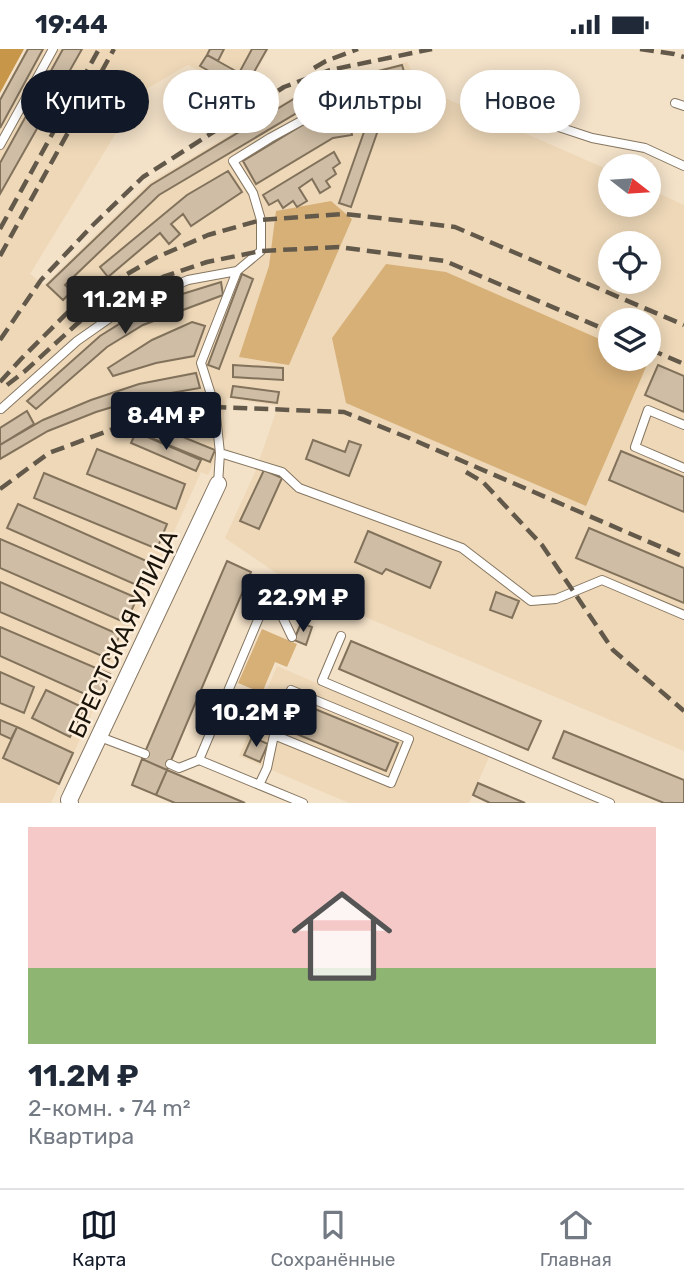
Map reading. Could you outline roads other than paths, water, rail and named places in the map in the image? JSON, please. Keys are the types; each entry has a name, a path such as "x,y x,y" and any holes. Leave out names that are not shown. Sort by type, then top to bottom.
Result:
{"street":[{"name":"БРЕСТСКАЯ УЛИЦА","path":"70,803 69,800 218,484"}],"lane":[{"path":"0,145 53,49"},
{"path":"218,484 220,453 215,407 201,363 237,271 261,251 261,221 253,193 233,161 293,125"},
{"path":"577,133 645,148 684,166"},
{"path":"1,409 76,341 127,306 188,280 237,271"},
{"path":"684,425 648,410 635,447 684,468"},
{"path":"220,453 282,472 299,488 461,548 531,601 556,599 602,580 684,615"},
{"path":"199,760 263,608 282,616 292,637"},
{"path":"341,636 322,681 610,803"},
{"path":"259,785 267,768 274,735 292,690 409,739 391,783 274,735"},
{"path":"100,737 145,754"},
{"path":"170,764 179,768 199,760 303,803"}],"railway":[{"path":"0,229 99,49"},
{"path":"0,256 114,49"},
{"path":"314,68 358,49"},
{"path":"0,340 41,280 143,177 284,87 330,70 432,49"},
{"path":"640,49 684,57"},
{"path":"0,382 69,311 110,284 155,258 208,235 261,220 345,214 455,227 684,325"},
{"path":"7,385 79,322 117,298 163,277 207,262 261,251 339,247 445,261 598,326"},
{"path":"661,354 684,364"},
{"path":"0,489 49,453 113,429 172,413 215,407 344,412 684,557"},
{"path":"466,472 483,482 542,545 613,650 684,711"}]}
